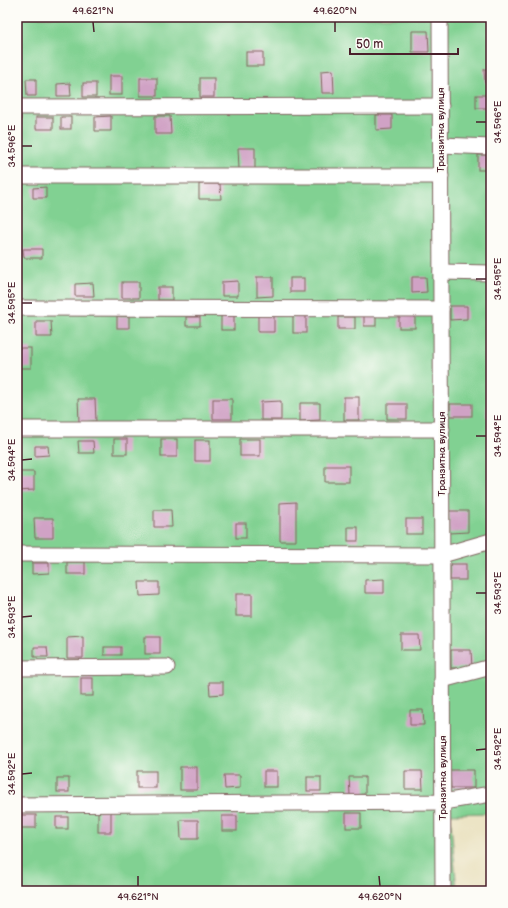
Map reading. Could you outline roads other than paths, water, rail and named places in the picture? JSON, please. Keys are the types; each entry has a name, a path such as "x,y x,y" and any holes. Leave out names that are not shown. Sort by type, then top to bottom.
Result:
{"street":[{"name":"Транзитна вулиця","path":"440,17 443,891"},
{"path":"17,107 440,106"},
{"path":"441,146 491,147"},
{"path":"17,176 441,176"},
{"path":"441,272 491,272"},
{"path":"17,308 441,309"},
{"path":"17,429 442,429"},
{"path":"17,554 442,555 491,541"},
{"path":"17,668 167,666"},
{"path":"442,680 491,667"},
{"path":"17,805 443,802 491,794"}]}
